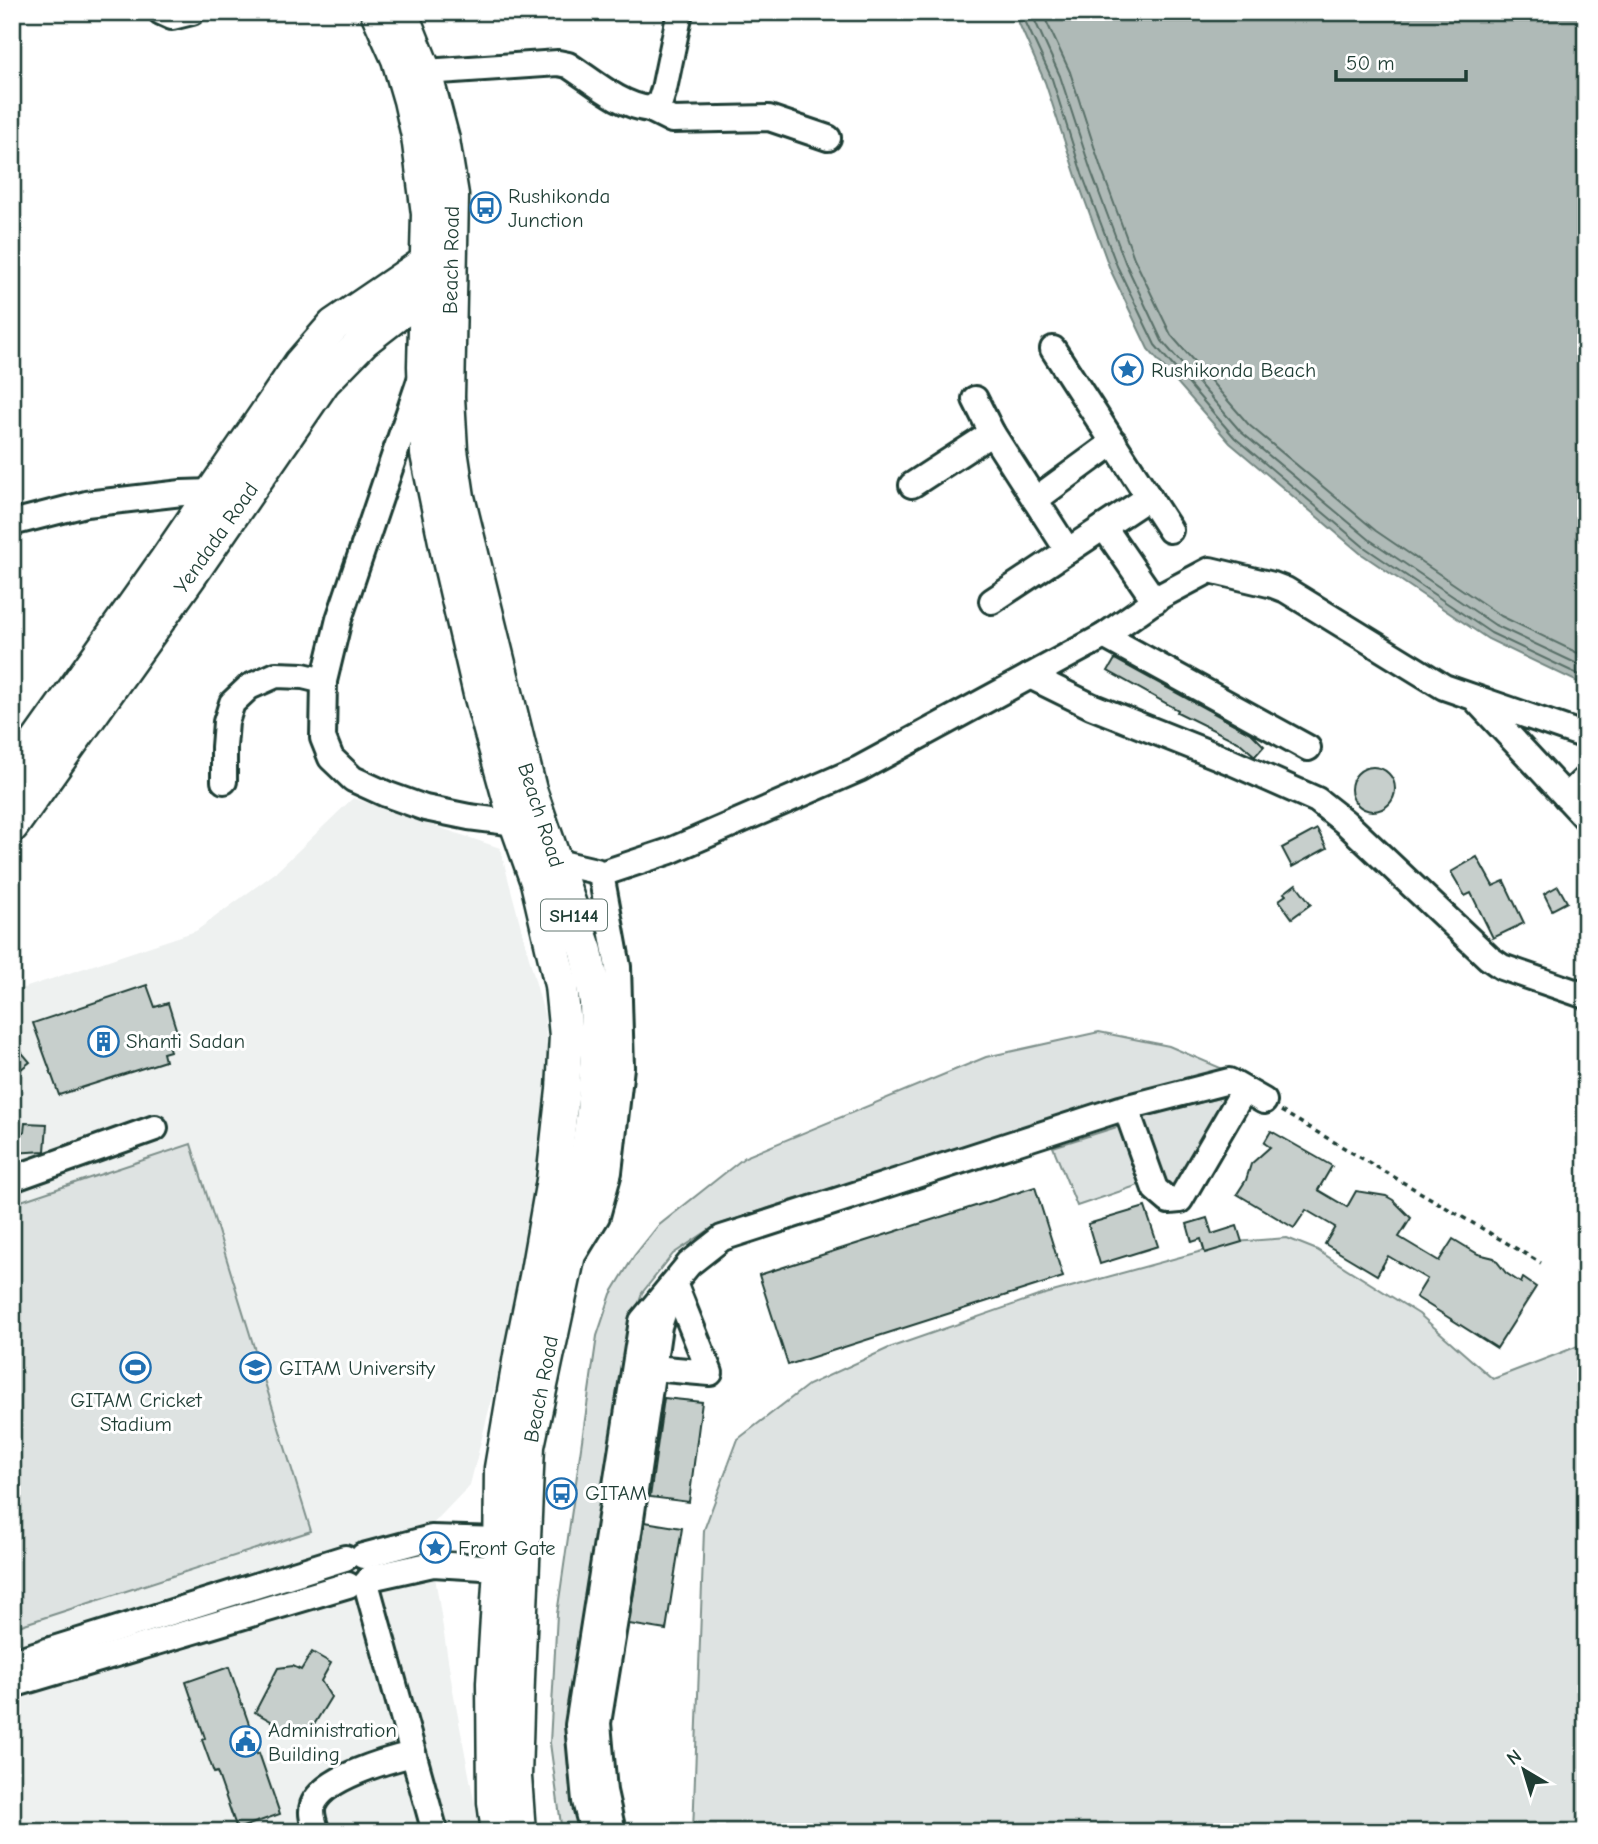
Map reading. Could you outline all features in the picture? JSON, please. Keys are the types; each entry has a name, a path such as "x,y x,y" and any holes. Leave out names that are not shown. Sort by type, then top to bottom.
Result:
{"main road":[{"name":"SH144","path":"377,12 398,59 410,100 439,273 424,366 427,454 480,694 527,820 537,882 561,985 566,1036 553,1180 501,1468 500,1554 493,1683 494,1802 498,1832"},
{"name":"Beach Road","path":"401,12 425,72 443,140 452,195 439,273 451,450 458,497 507,697 527,820 557,862 586,951 596,1002 597,1053 593,1112 581,1198 528,1447 517,1690 515,1777 519,1832"},
{"name":"Yendada Road","path":"12,777 300,365 334,325 439,273"},
{"name":"Yendada Road","path":"12,826 190,576 324,381 364,340 439,273"}],"street":[{"path":"161,12 172,17 192,12"},
{"path":"650,109 660,102 680,12"},
{"path":"425,72 558,63 568,65 625,102 638,108 650,109 672,120 769,118 828,138"},
{"path":"1053,349 1170,530"},
{"path":"424,366 339,619 324,681 323,738 331,758 353,779 386,794 425,808 469,817 527,820"},
{"path":"975,399 992,433 1068,551"},
{"path":"912,485 992,433"},
{"path":"1035,500 1114,442"},
{"path":"12,523 86,504 212,492"},
{"path":"992,601 1149,497"},
{"path":"1104,527 1154,601"},
{"path":"601,874 670,851 859,769 1104,636 1154,601 1210,570 1286,590 1444,687 1586,736"},
{"path":"1104,636 1308,748"},
{"path":"224,780 226,722 232,703 249,687 276,675 303,676 324,681"},
{"path":"1030,676 1091,706 1229,761 1317,800 1345,822 1489,958 1502,967 1586,996"},
{"path":"1475,699 1586,818"},
{"path":"1566,797 1586,778"},
{"path":"557,862 596,870 601,874 618,967 621,1067 609,1172 597,1216 568,1264"},
{"path":"1126,1108 1155,1189 1169,1201 1180,1200 1246,1091"},
{"path":"593,1832 585,1801 578,1726 642,1321 689,1264 722,1238 1126,1108 1246,1091"},
{"path":"12,1179 155,1128"},
{"path":"613,1832 604,1791 598,1723 659,1326 674,1283"},
{"path":"653,1368 710,1374 674,1283"},
{"path":"12,1662 359,1572 500,1554"},
{"path":"12,1685 359,1572"},
{"path":"359,1572 435,1832"},
{"path":"317,1832 312,1808 323,1792 365,1768 413,1754"}],"path":[{"path":"1246,1091 1541,1263"}],"shaded area":[{"name":"GITAM University","path":"353,798 500,848 544,1014 550,1080 529,1251 470,1485 422,1535 433,1564 452,1685 480,1832 12,1832 12,992 196,931 275,873"},
{"path":"1099,1032 1169,1046 1223,1069 715,1226 673,1254 642,1293 626,1346 584,1832 562,1832 550,1743 557,1614 597,1336 611,1294 634,1256 658,1226 745,1157 986,1057"},
{"path":"1224,1097 1231,1098 1178,1189 1167,1190 1138,1117"},
{"path":"1120,1126 1145,1183 1077,1206 1053,1147"},
{"name":"GITAM Cricket Stadium","path":"191,1144 311,1531 12,1628 12,1204"},
{"path":"1287,1238 1317,1250 1419,1314 1493,1379 1586,1343 1586,1832 693,1832 704,1530 738,1439 808,1385 889,1348 1038,1296 1235,1242"}],"water":[{"path":"1014,12 1586,12 1586,686 1488,639 1360,553 1230,443 1148,349 1110,269 1045,82"}],"building":[{"path":"1115,659 1252,734 1264,746 1255,756 1240,743 1177,712 1178,710 1108,671"},
{"path":"1373,767 1382,768 1389,773 1394,780 1394,798 1389,805 1382,810 1373,811 1364,810 1357,805 1352,798 1351,789 1352,780 1357,773 1364,768"},
{"path":"1317,829 1327,848 1292,867 1282,848"},
{"path":"1477,857 1493,886 1504,881 1524,923 1493,938 1471,893 1465,896 1451,872"},
{"path":"1296,884 1311,904 1292,918 1279,900"},
{"path":"1558,886 1567,902 1552,910 1544,894"},
{"name":"Shanti Sadan","path":"147,985 155,1007 168,1003 177,1032 165,1036 170,1051 163,1053 165,1061 59,1095 33,1023"},
{"path":"12,1041 30,1062 12,1076"},
{"path":"25,1123 47,1124 45,1151 12,1153 12,1132 24,1132"},
{"path":"1271,1131 1332,1166 1318,1190 1347,1207 1356,1191 1386,1196 1411,1218 1399,1237 1439,1261 1453,1239 1478,1254 1494,1258 1506,1273 1521,1283 1523,1278 1536,1287 1497,1348 1416,1297 1427,1279 1388,1256 1377,1275 1325,1244 1335,1227 1306,1210 1294,1228 1237,1194 1246,1180 1251,1164 1270,1147 1264,1143"},
{"path":"1035,1187 1063,1277 788,1365 759,1275"},
{"path":"1145,1207 1158,1246 1100,1264 1088,1224"},
{"path":"1207,1218 1212,1234 1237,1226 1242,1242 1205,1253 1201,1239 1192,1242 1187,1224"},
{"path":"664,1398 702,1402 689,1502 650,1497"},
{"path":"645,1522 682,1528 666,1630 629,1624"},
{"path":"312,1652 331,1663 321,1681 331,1697 312,1728 296,1735 255,1712 278,1668 293,1666 301,1670"},
{"path":"229,1667 280,1814 237,1829 217,1772 214,1773 202,1740 205,1738 186,1682"}],"place":[{"name":"Rushikonda Junction","path":"485,208"},
{"name":"Rushikonda Beach","path":"1128,370"},
{"name":"Shanti Sadan","path":"103,1041"},
{"name":"GITAM Cricket Stadium","path":"136,1368"},
{"name":"GITAM University","path":"256,1368"},
{"name":"GITAM","path":"562,1493"},
{"name":"Front Gate","path":"435,1548"},
{"name":"Administration Building","path":"245,1742"}]}
